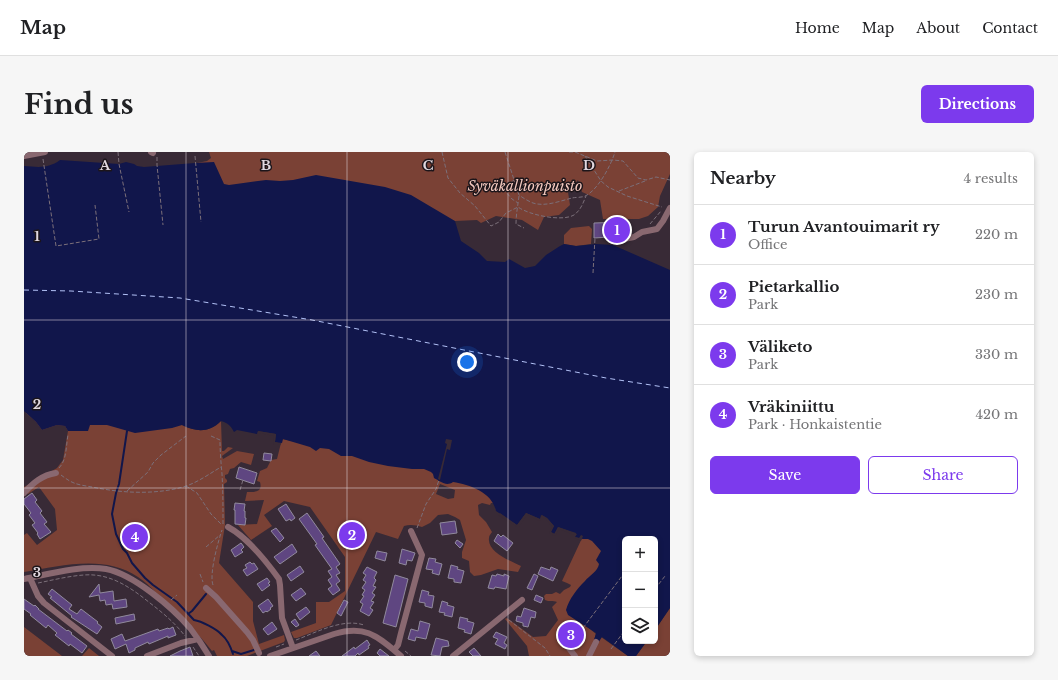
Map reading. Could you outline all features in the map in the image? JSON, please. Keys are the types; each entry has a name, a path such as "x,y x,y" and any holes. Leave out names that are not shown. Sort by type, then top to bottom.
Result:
{"street":[{"path":"24,156 43,153"},
{"path":"614,239 624,239 642,232 657,229 664,221 670,208"},
{"path":"24,493 37,480 56,473"},
{"path":"226,527 236,531 246,540 278,579 280,585 282,618 293,648"},
{"path":"394,650 398,645 422,555 412,534"},
{"path":"112,656 44,603 38,596 29,580 82,568 106,569 120,573 133,580 180,617 198,639 208,656"},
{"path":"206,588 250,636 259,653"},
{"path":"453,656 522,600"},
{"path":"270,656 342,631 359,630 376,636 401,656"},
{"path":"147,656 198,639"},
{"path":"564,642 575,656"},
{"path":"589,656 596,642"}],"path":[{"path":"118,152 129,212"},
{"path":"154,152 157,165 163,224"},
{"path":"442,152 448,178 460,193 475,206 491,226 499,222 506,213 518,207"},
{"path":"505,152 519,195 516,224 524,228"},
{"path":"569,152 574,152 598,160 623,161 638,178 646,180"},
{"path":"518,207 523,211 539,216 560,218 573,215 581,208 586,196 598,186 613,160 615,152"},
{"path":"43,153 56,246 98,239 95,205"},
{"path":"195,156 201,222"},
{"path":"585,156 601,181 608,188 649,204 664,208 650,224 649,231"},
{"path":"618,192 656,177 670,180"},
{"path":"514,180 506,187 505,191 518,204"},
{"path":"519,195 534,203 546,204 586,196"},
{"path":"593,273 595,238"},
{"path":"68,435 64,460 62,466 56,473 75,484 121,491 154,492 171,490 196,482 221,467"},
{"path":"126,491 148,472 153,463 161,455 186,436"},
{"path":"206,548 221,534 226,527 220,460 220,440 211,436"},
{"path":"240,490 243,480"},
{"path":"412,534 426,504 434,493 439,480"},
{"path":"185,486 196,493 211,514 226,527"},
{"path":"213,587 211,581 221,534"},
{"path":"200,574 206,588"},
{"path":"29,580 84,575 107,577 116,580 126,585 162,612 179,628 199,656"},
{"path":"583,628 622,576"},
{"path":"658,585 665,576"},
{"path":"166,605 177,595"},
{"path":"504,616 545,648 550,656"},
{"path":"611,649 622,634"}],"green space":[{"name":"Syväkallionpuisto","path":"209,152 670,152 670,174 660,196 658,207 648,216 639,219 603,219 600,200 582,192 578,180 568,192 570,205 559,215 544,217 538,230 522,220 496,216 481,223 477,220 455,221 232,194 197,163 207,161 211,158"},
{"path":"589,226 592,229 591,244 576,246 564,244 564,235 571,228"},
{"path":"91,411 182,425 197,430 212,428 221,421 222,451 228,447 233,448 222,456 223,459 237,451 254,454 251,465 241,462 234,468 230,469 228,474 225,475 227,482 224,484 225,525 219,563 253,602 253,621 259,644 284,635 284,642 247,656 217,656 214,650 212,651 151,588 138,577 125,570 97,564 82,564 24,572 24,535 27,533 37,545 57,530 55,509 39,487 28,494 24,487 57,468 63,460 68,431 65,426 57,425 42,430 26,413"},
{"path":"282,439 441,469 438,481 442,471 495,491 496,510 494,503 491,503 490,505 482,503 478,505 479,515 486,522 492,532 489,538 489,543 492,548 506,559 521,566 518,572 498,569 474,576 470,572 469,561 462,558 462,552 466,540 460,520 448,514 438,515 430,523 422,527 413,525 404,526 398,539 376,532 331,625 294,638 291,632 316,623 316,602 329,602 345,591 345,557 310,507 284,501 264,515 272,526 251,540 238,525 257,524 264,500 245,501 247,492 255,492 259,490 261,486 260,482 257,481 260,471 267,468 271,460 277,459","holes":["440,484 455,490 454,498 448,499 436,494"]},
{"path":"587,535 603,551 585,625 596,634 594,640 601,637 628,656 529,656 527,646 505,619 507,618 533,637 546,636 558,620 552,607 557,602 545,600 544,596 546,594 556,592 560,594 570,587 571,585 562,581 583,536"},
{"path":"670,608 670,656 636,656 645,644 658,644 658,626"},
{"path":"24,627 62,656 24,656"},
{"path":"89,648 99,656 82,656"}],"shaded area":[{"path":"60,160 119,164 126,162 144,167 214,162 224,184 229,185 266,180 293,180 316,175 385,187 411,195 455,221 461,241 479,253 487,261 505,262 509,259 525,268 535,266 546,255 564,244 576,246 596,244 613,245 670,270 670,608 658,626 658,536 622,536 622,644 645,644 636,656 628,656 602,637 598,643 594,640 596,633 568,615 566,610 576,591 598,567 599,564 596,560 601,551 592,541 575,537 576,533 558,527 555,534 551,532 554,526 547,518 541,515 540,519 526,513 517,525 496,511 494,504 490,499 485,494 473,487 453,482 448,484 443,483 434,478 431,472 424,469 388,466 369,462 352,456 341,456 329,449 320,448 316,451 310,447 283,439 282,443 275,442 276,434 258,431 257,434 237,430 234,432 229,425 221,421 212,428 202,430 192,429 182,425 172,428 135,433 107,425 90,425 88,431 68,431 65,426 57,425 42,430 24,411 24,166 38,167 56,163"}],"pier":[{"path":"258,431 276,434 275,442 282,444 273,444 274,436 259,433 257,436"},
{"path":"446,439 452,440 450,450 447,449 440,480 438,479 447,444 445,443"},
{"path":"500,513 517,525 526,513 540,519 542,515 554,526 551,532 554,534 558,527 577,534 575,537 579,538 581,535 583,536 581,541 574,538 574,535 559,529 554,536 549,533 552,527 546,519 543,518 539,521 527,515 519,527 517,527 498,515"}],"building":[{"path":"624,222 624,234 594,238 594,223"},
{"path":"264,453 272,454 271,461 263,460"},
{"path":"239,467 257,473 254,484 236,478"},
{"path":"32,493 37,500 35,502 42,511 40,513 47,522 44,524 51,532 40,539 37,534 38,533 32,525 35,523 29,515 31,513 24,504 24,499"},
{"path":"235,503 245,504 245,525 235,524"},
{"path":"286,504 295,518 291,521 290,519 286,521 278,509"},
{"path":"307,513 324,537 322,538 340,564 336,567 340,573 336,575 340,581 336,584 340,590 333,595 328,589 332,586 328,580 332,577 328,571 332,569 315,545 317,544 299,519"},
{"path":"455,521 457,533 442,535 440,523"},
{"path":"276,528 284,538 280,542 271,531"},
{"path":"498,534 501,537 503,535 513,543 507,551 494,541"},
{"path":"457,540 463,544 460,548 455,543"},
{"path":"241,543 244,547 241,550 243,552 235,557 231,550"},
{"path":"292,544 297,552 280,564 274,557"},
{"path":"402,549 415,553 412,561 407,560 406,565 399,563"},
{"path":"377,551 387,553 385,561 375,558"},
{"path":"429,558 436,559 435,562 442,564 439,575 432,573 433,570 426,569"},
{"path":"250,562 252,564 254,563 258,569 247,576 243,570 247,568 245,565"},
{"path":"451,565 464,571 461,583 454,582 454,579 448,578"},
{"path":"300,566 304,572 291,581 287,575"},
{"path":"367,567 377,572 374,578 376,580 373,586 376,587 372,593 375,595 371,601 374,602 370,608 373,610 369,616 360,611 363,604 360,602 364,596 362,595 365,590 362,588 366,582 363,580 366,575 363,573"},
{"path":"541,567 550,570 551,567 558,570 553,581 538,574"},
{"path":"497,574 509,576 506,589 495,587 494,589 488,588 492,575 496,576"},
{"path":"534,574 538,576 532,590 527,588"},
{"path":"395,575 408,579 396,627 383,623"},
{"path":"267,578 270,585 262,591 257,584"},
{"path":"99,584 100,593 113,591 114,601 126,599 127,607 113,609 112,604 106,605 105,600 100,601 99,595 89,597"},
{"path":"301,588 306,594 296,601 291,595"},
{"path":"52,589 72,605 69,609 77,614 81,609 98,622 97,623 102,627 97,634 71,617 72,616 50,598 52,597 48,594"},
{"path":"422,590 429,592 428,595 434,596 432,608 425,606 425,603 419,602"},
{"path":"536,595 543,598 541,603 534,600"},
{"path":"24,599 34,606 35,605 38,609 67,631 68,630 72,633 71,634 87,646 82,653 70,644 69,646 55,635 57,633 48,625 46,628 30,615 31,614 24,609"},
{"path":"268,599 273,606 267,612 266,611 263,613 258,606"},
{"path":"344,600 348,602 341,616 337,613"},
{"path":"442,601 448,603 447,605 454,607 452,617 444,615 445,613 439,612"},
{"path":"306,607 310,612 300,620 296,614"},
{"path":"524,608 536,612 535,618 531,617 528,627 523,626 523,623 516,621 517,616 521,617"},
{"path":"134,614 135,620 116,624 115,618"},
{"path":"460,617 468,619 467,621 474,623 471,634 458,628"},
{"path":"295,619 299,625 296,627 291,622"},
{"path":"420,621 430,624 426,639 416,637 415,641 408,639 411,629 418,631"},
{"path":"272,622 277,629 268,635 263,629"},
{"path":"173,627 176,635 168,638 168,636 149,644 148,642 135,648 135,650 129,653 126,644 115,649 111,639 122,634 125,641 158,629 159,631"},
{"path":"496,632 507,637 504,643 507,645 505,649 495,644 498,639 493,637"},
{"path":"436,638 448,641 449,646 442,647 440,656 431,655"},
{"path":"367,640 370,645 368,646 369,648 359,655 358,653 355,656 342,656 354,647 355,649"},
{"path":"190,647 193,656 170,656 180,651"},
{"path":"474,648 481,656 473,656 469,652"},
{"path":"380,649 389,656 380,656 377,653"},
{"path":"316,651 320,656 309,656"}],"waterway":[{"path":"127,431 119,484 112,514 116,534 123,549 127,553 132,563 153,585 177,602 194,620 201,622 220,633 227,641 233,654"},
{"path":"188,614 206,594"},
{"path":"232,651 241,654 254,650"}],"ferry route":[{"path":"24,290 71,291 180,298 312,320 606,378 670,388"}],"place":[{"name":"Turun Avantouimarit ry","path":"617,230"},
{"name":"Pietarkallio","path":"352,535"},
{"name":"Vräkiniittu","path":"135,537"},
{"name":"Väliketo","path":"571,635"}]}
